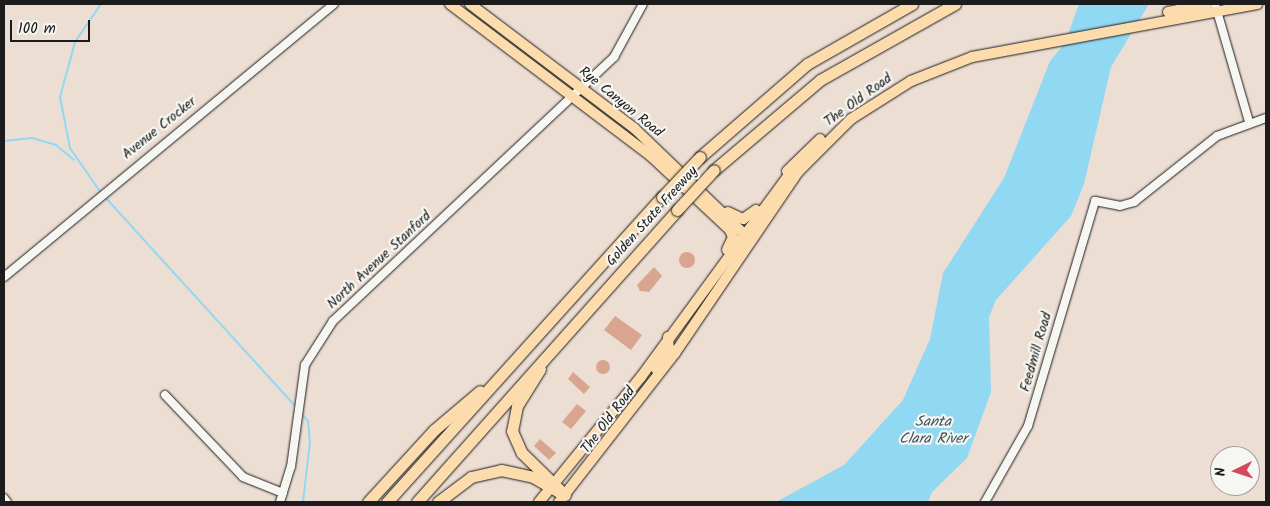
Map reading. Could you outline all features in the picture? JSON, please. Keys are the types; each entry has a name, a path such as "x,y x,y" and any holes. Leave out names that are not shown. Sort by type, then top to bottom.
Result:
{"highway":[{"name":"Golden State Freeway","path":"387,502 700,156 807,64 912,4"},
{"name":"Golden State Freeway","path":"417,502 714,170 801,93 896,34 955,4"},
{"path":"548,355 517,406 512,431 522,453 554,486 562,499"},
{"path":"368,502 445,419 491,386"},
{"path":"438,502 462,481 490,470 522,473 554,486"}],"main road":[{"name":"Rye Canyon Road","path":"450,4 639,145 730,230 732,242 721,265"},
{"name":"Rye Canyon Road","path":"470,4 583,88 668,161 749,236"},
{"name":"The Old Road","path":"562,499 650,388 799,162 820,138 906,80 972,50 1139,20 1208,4"},
{"name":"The Old Road","path":"1139,20 1257,4"},
{"name":"The Old Road","path":"539,502 554,486 641,377 721,265 749,236 798,172 830,137 906,80"},
{"path":"668,161 732,216 742,218 756,211 820,138"},
{"name":"Rye Canyon Road","path":"639,145 646,146 749,236"},
{"path":"650,388 648,379 669,349 668,337"},
{"path":"623,424 626,408 642,388 641,377"}],"street":[{"name":"Avenue Crocker","path":"4,277 334,4"},
{"name":"North Avenue Stanford","path":"280,502 305,365 332,321 583,88 624,44 643,4"},
{"path":"1218,8 1249,122 1266,118"},
{"name":"Feedmill Road","path":"986,502 1028,426 1095,201 1120,206 1134,202 1217,136 1249,122"},
{"path":"165,394 243,477 283,493"},
{"path":"4,498 7,502"}],"water":[{"name":"Santa Clara River","path":"1079,4 1149,4 1111,67 1084,184 1071,216 996,300 989,317 991,392 967,458 932,492 928,502 776,502 844,465 903,400 930,339 943,273 1004,178 1050,61 1065,43"}],"building":[{"path":"684,252 690,252 695,257 693,266 684,268 679,263 679,257"},
{"path":"654,267 662,276 649,292 640,291 637,285"},
{"path":"615,316 642,335 631,350 604,330"},
{"path":"600,360 606,360 610,367 606,374 600,374 596,370 596,364"},
{"path":"573,372 590,387 584,394 568,379"},
{"path":"577,404 586,411 571,429 562,422"},
{"path":"540,439 556,453 549,460 534,446"}],"waterway":[{"path":"101,4 75,42 60,97 70,148 101,193"},
{"path":"4,141 32,138 56,145 74,160"},
{"path":"104,196 296,407"},
{"path":"301,413 308,421 310,442 303,502"}]}
